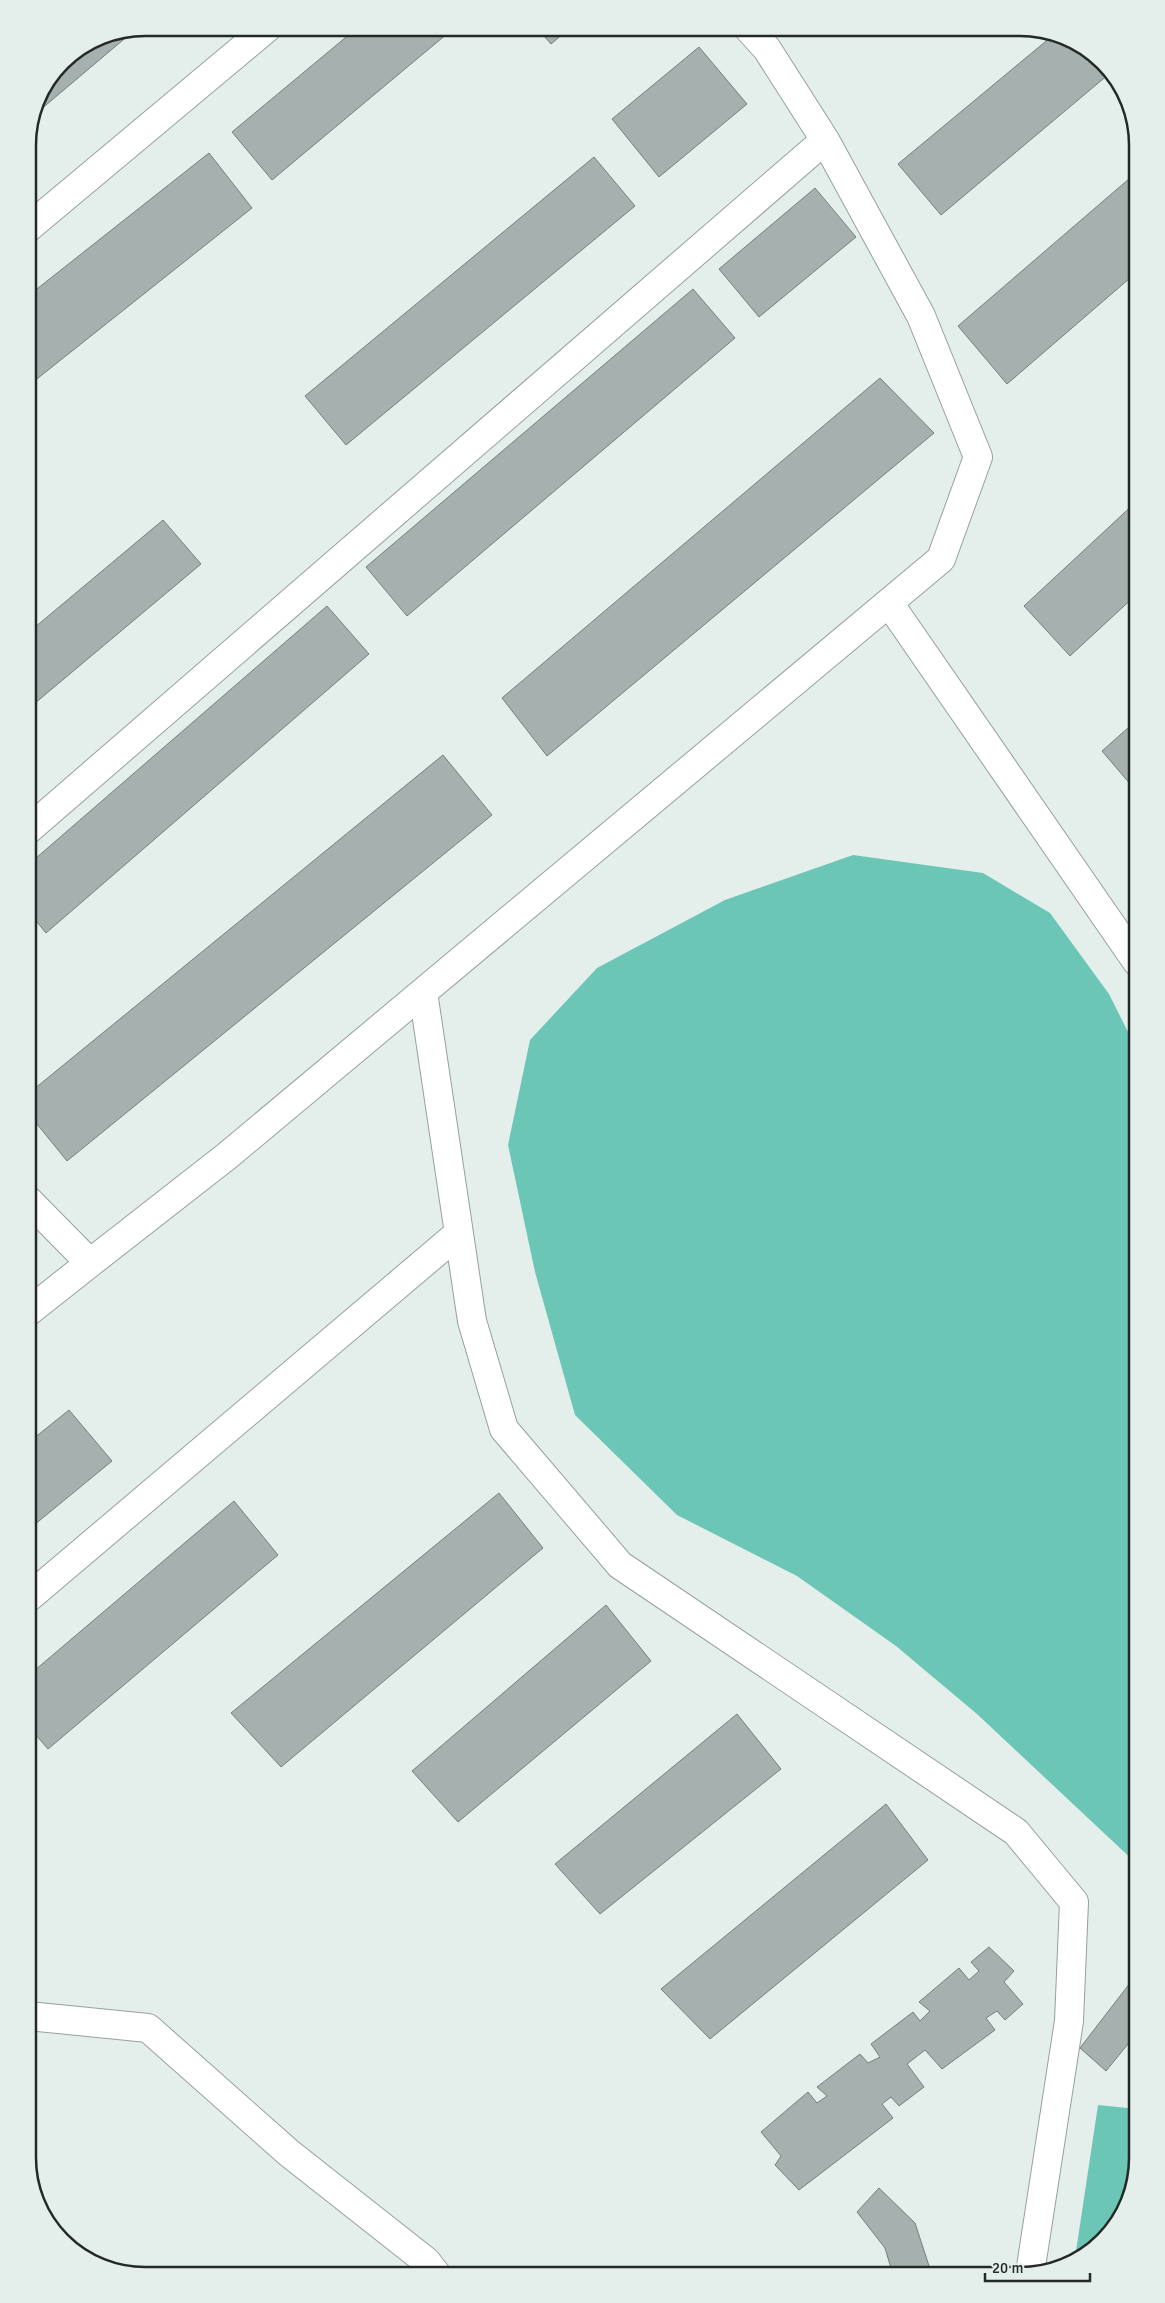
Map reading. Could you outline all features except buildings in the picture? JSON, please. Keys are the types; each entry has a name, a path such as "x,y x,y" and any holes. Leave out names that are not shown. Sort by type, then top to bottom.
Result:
{"street":[{"path":"36,221 257,36"},
{"path":"36,1306 227,1156 941,559 978,458 921,316 825,140 767,49 755,36"},
{"path":"36,823 825,140"},
{"path":"889,603 1129,949"},
{"path":"423,992 472,1321 504,1429 620,1565 1016,1832 1074,1902 1069,2021 1031,2266"},
{"path":"36,1208 90,1263"},
{"path":"36,1591 459,1233"},
{"path":"36,2017 148,2028 289,2153 426,2261 431,2267"}],"shaded area":[{"path":"853,855 983,873 1050,913 1109,994 1129,1034 1129,1856 977,1714 896,1646 797,1576 677,1515 575,1415 535,1272 508,1145 530,1040 597,968 725,900"},
{"path":"1098,2105 1129,2108 1129,2158 1123,2193 1102,2230 1076,2251"}]}
